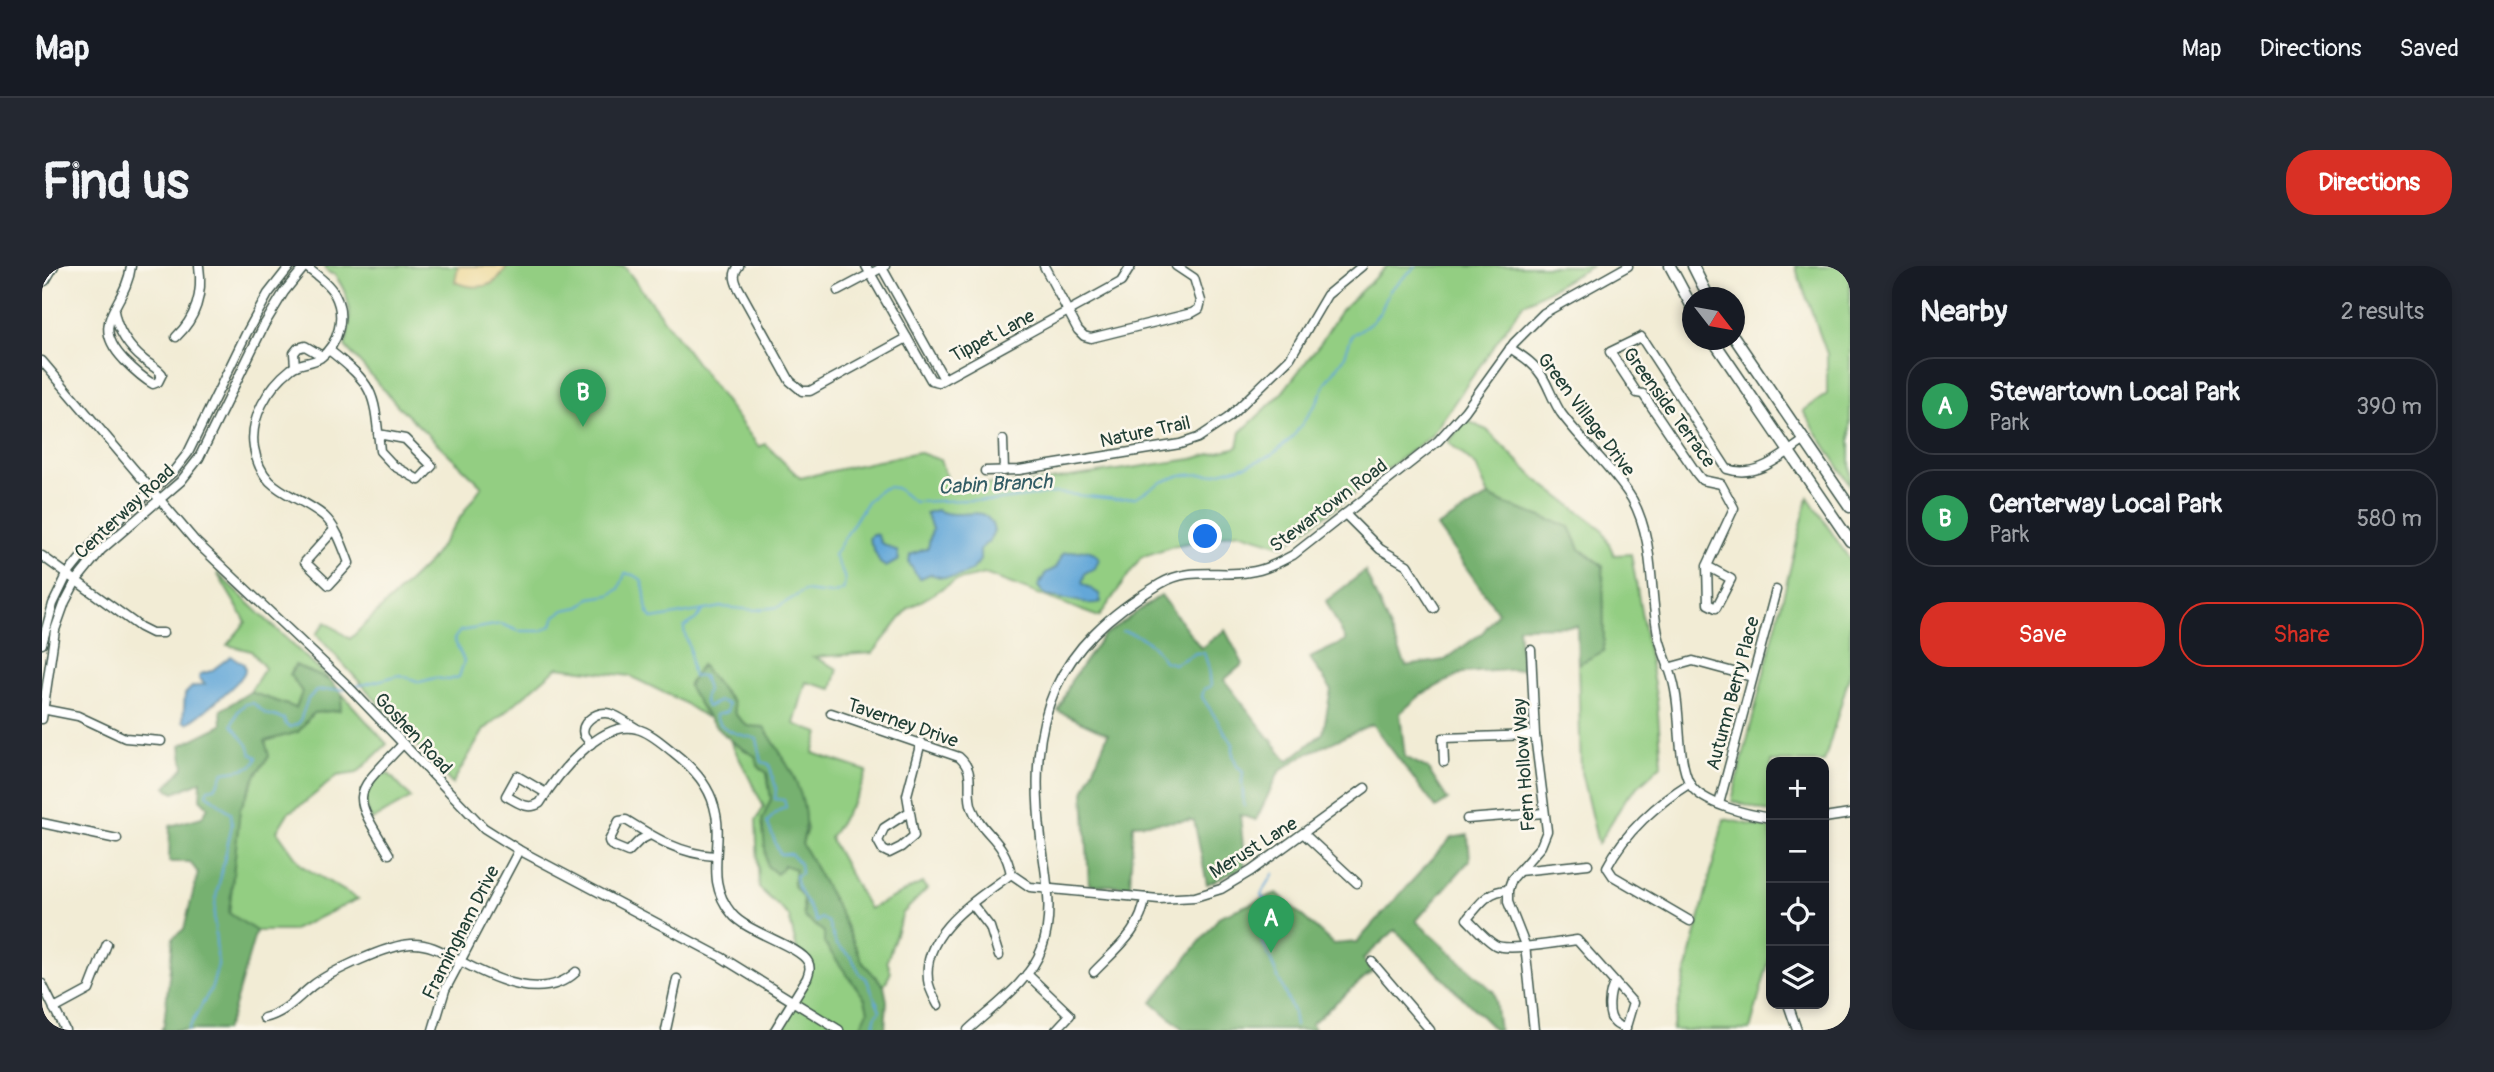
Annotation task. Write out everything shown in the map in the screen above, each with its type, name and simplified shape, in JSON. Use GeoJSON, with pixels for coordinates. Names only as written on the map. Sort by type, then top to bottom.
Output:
{"type":"FeatureCollection","features":[{"type":"Feature","properties":{"kind":"main road"},"geometry":{"type":"LineString","coordinates":[[1670,266],[1682,288]]}},
{"type":"Feature","properties":{"kind":"main road"},"geometry":{"type":"LineString","coordinates":[[1693,266],[1704,287]]}},
{"type":"Feature","properties":{"kind":"main road"},"geometry":{"type":"LineString","coordinates":[[1720,350],[1850,541]]}},
{"type":"Feature","properties":{"kind":"main road"},"geometry":{"type":"LineString","coordinates":[[1743,350],[1850,507]]}},
{"type":"Feature","properties":{"kind":"street"},"geometry":{"type":"LineString","coordinates":[[45,281],[54,266]]}},
{"type":"Feature","properties":{"kind":"street"},"geometry":{"type":"LineString","coordinates":[[114,311],[126,340],[139,356],[162,374],[158,383],[153,384],[139,375],[110,343],[107,331],[114,311],[128,284],[131,266]]}},
{"type":"Feature","properties":{"kind":"street"},"geometry":{"type":"LineString","coordinates":[[176,338],[196,309],[201,286],[200,266]]}},
{"type":"Feature","properties":{"kind":"street","name":"Centerway Road"},"geometry":{"type":"LineString","coordinates":[[42,644],[52,604],[67,575],[97,538],[173,472],[188,453],[246,334],[268,294],[290,266]]}},
{"type":"Feature","properties":{"kind":"street"},"geometry":{"type":"LineString","coordinates":[[305,266],[337,297],[340,324],[337,337],[322,356],[312,362],[295,366],[280,379],[260,408],[256,419],[254,445],[260,464],[271,483],[286,495],[325,517],[334,530],[349,563],[329,585],[306,562],[334,530]]}},
{"type":"Feature","properties":{"kind":"street","name":"Centerway Road"},"geometry":{"type":"LineString","coordinates":[[42,719],[55,630],[76,581],[101,550],[181,481],[199,458],[264,325],[284,292],[305,266]]}},
{"type":"Feature","properties":{"kind":"street"},"geometry":{"type":"LineString","coordinates":[[738,266],[734,279],[790,381],[802,391],[810,391],[907,338],[868,270]]}},
{"type":"Feature","properties":{"kind":"street"},"geometry":{"type":"LineString","coordinates":[[1044,266],[1078,330],[1091,338],[1199,309],[1201,301],[1194,278],[1176,266]]}},
{"type":"Feature","properties":{"kind":"street","name":"Tippet Lane"},"geometry":{"type":"LineString","coordinates":[[907,338],[931,380],[934,382],[944,379],[1121,282],[1131,266]]}},
{"type":"Feature","properties":{"kind":"street","name":"Nature Trail"},"geometry":{"type":"LineString","coordinates":[[985,471],[1018,470],[1180,444],[1212,430],[1290,358],[1327,295],[1363,266]]}},
{"type":"Feature","properties":{"kind":"street","name":"Stewartown Road"},"geometry":{"type":"LineString","coordinates":[[968,1030],[1027,974],[1042,950],[1049,911],[1039,817],[1040,741],[1052,693],[1069,662],[1085,642],[1162,583],[1177,576],[1211,572],[1246,573],[1271,567],[1293,555],[1438,441],[1465,411],[1523,331],[1544,313],[1628,266]]}},
{"type":"Feature","properties":{"kind":"street"},"geometry":{"type":"LineString","coordinates":[[838,291],[868,270],[883,267],[944,379]]}},
{"type":"Feature","properties":{"kind":"street","name":"Greenside Terrace"},"geometry":{"type":"LineString","coordinates":[[1707,566],[1731,579],[1716,608],[1708,604],[1707,566],[1734,508],[1721,484],[1702,480],[1697,474],[1643,394],[1637,393],[1610,352],[1641,337],[1727,469],[1751,472],[1768,465],[1805,440]]}},
{"type":"Feature","properties":{"kind":"street"},"geometry":{"type":"LineString","coordinates":[[295,366],[294,353],[298,348],[305,346],[322,356]]}},
{"type":"Feature","properties":{"kind":"street","name":"Green Village Drive"},"geometry":{"type":"LineString","coordinates":[[1510,348],[1532,363],[1543,377],[1560,412],[1632,499],[1648,545],[1658,634],[1675,685],[1684,765],[1690,783]]}},
{"type":"Feature","properties":{"kind":"street"},"geometry":{"type":"LineString","coordinates":[[329,350],[362,377],[371,390],[380,451],[394,466],[419,480],[432,466],[405,439],[378,433]]}},
{"type":"Feature","properties":{"kind":"street","name":"Goshen Road"},"geometry":{"type":"LineString","coordinates":[[42,361],[207,553],[345,683],[484,828],[519,850],[681,935],[839,1030]]}},
{"type":"Feature","properties":{"kind":"street"},"geometry":{"type":"LineString","coordinates":[[1003,440],[1004,471]]}},
{"type":"Feature","properties":{"kind":"street"},"geometry":{"type":"LineString","coordinates":[[1721,484],[1727,469]]}},
{"type":"Feature","properties":{"kind":"street"},"geometry":{"type":"LineString","coordinates":[[1345,514],[1380,549],[1407,565],[1434,608]]}},
{"type":"Feature","properties":{"kind":"street"},"geometry":{"type":"LineString","coordinates":[[42,556],[140,626],[152,633],[163,633]]}},
{"type":"Feature","properties":{"kind":"street","name":"Autumn Berry Place"},"geometry":{"type":"LineString","coordinates":[[1719,804],[1776,590]]}},
{"type":"Feature","properties":{"kind":"street","name":"Fern Hollow Way"},"geometry":{"type":"LineString","coordinates":[[1508,890],[1512,879],[1545,839],[1547,831],[1535,734],[1531,650]]}},
{"type":"Feature","properties":{"kind":"street"},"geometry":{"type":"LineString","coordinates":[[1668,668],[1693,662],[1752,677]]}},
{"type":"Feature","properties":{"kind":"street"},"geometry":{"type":"LineString","coordinates":[[43,709],[78,716],[125,738],[162,741]]}},
{"type":"Feature","properties":{"kind":"street","name":"Taverney Drive"},"geometry":{"type":"LineString","coordinates":[[831,713],[951,752],[966,763],[970,774],[969,796],[976,817],[1004,850],[1011,874]]}},
{"type":"Feature","properties":{"kind":"street"},"geometry":{"type":"LineString","coordinates":[[592,744],[584,735],[584,728],[595,715],[612,714],[666,745],[694,769],[707,789],[718,820],[715,856],[718,892],[733,917],[805,958],[810,969],[775,1030]]}},
{"type":"Feature","properties":{"kind":"street"},"geometry":{"type":"LineString","coordinates":[[546,793],[517,776],[506,796],[527,807],[540,803],[567,766],[592,744],[610,731],[636,728]]}},
{"type":"Feature","properties":{"kind":"street"},"geometry":{"type":"LineString","coordinates":[[1444,762],[1443,738],[1535,734]]}},
{"type":"Feature","properties":{"kind":"street"},"geometry":{"type":"LineString","coordinates":[[909,812],[884,828],[878,841],[883,850],[889,853],[912,840],[915,830],[907,795],[921,742]]}},
{"type":"Feature","properties":{"kind":"street"},"geometry":{"type":"LineString","coordinates":[[389,854],[366,817],[361,806],[361,795],[365,784],[403,744]]}},
{"type":"Feature","properties":{"kind":"street"},"geometry":{"type":"LineString","coordinates":[[1689,921],[1613,876],[1607,867],[1612,856],[1653,809],[1690,783],[1704,797],[1719,804],[1766,817]]}},
{"type":"Feature","properties":{"kind":"street","name":"Merust Lane"},"geometry":{"type":"LineString","coordinates":[[1047,887],[1177,900],[1221,889],[1304,834],[1365,788]]}},
{"type":"Feature","properties":{"kind":"street"},"geometry":{"type":"LineString","coordinates":[[1468,819],[1544,813]]}},
{"type":"Feature","properties":{"kind":"street"},"geometry":{"type":"LineString","coordinates":[[1829,817],[1850,814]]}},
{"type":"Feature","properties":{"kind":"street"},"geometry":{"type":"LineString","coordinates":[[650,835],[640,840],[628,852],[611,845],[609,841],[622,820],[681,851],[715,856]]}},
{"type":"Feature","properties":{"kind":"street"},"geometry":{"type":"LineString","coordinates":[[42,823],[117,839]]}},
{"type":"Feature","properties":{"kind":"street"},"geometry":{"type":"LineString","coordinates":[[1304,834],[1357,883]]}},
{"type":"Feature","properties":{"kind":"street","name":"Framingham Drive"},"geometry":{"type":"LineString","coordinates":[[433,1030],[445,990],[519,850]]}},
{"type":"Feature","properties":{"kind":"street"},"geometry":{"type":"LineString","coordinates":[[1519,871],[1588,864]]}},
{"type":"Feature","properties":{"kind":"street"},"geometry":{"type":"LineString","coordinates":[[938,1005],[928,979],[931,950],[943,930],[971,904],[1011,874],[1030,887],[1047,887]]}},
{"type":"Feature","properties":{"kind":"street"},"geometry":{"type":"LineString","coordinates":[[1534,1030],[1525,945],[1511,913],[1508,890],[1486,897],[1466,919],[1495,945],[1511,948],[1525,945],[1577,940],[1633,1003],[1625,1029],[1616,1025],[1611,1018],[1610,990],[1615,983]]}},
{"type":"Feature","properties":{"kind":"street"},"geometry":{"type":"LineString","coordinates":[[1094,972],[1138,924],[1145,898]]}},
{"type":"Feature","properties":{"kind":"street"},"geometry":{"type":"LineString","coordinates":[[971,904],[990,927],[999,956]]}},
{"type":"Feature","properties":{"kind":"street"},"geometry":{"type":"LineString","coordinates":[[54,1009],[89,990],[107,944]]}},
{"type":"Feature","properties":{"kind":"street"},"geometry":{"type":"LineString","coordinates":[[264,1018],[286,1010],[313,985],[330,974],[390,948],[411,944],[428,945],[496,979],[530,986],[553,987],[576,972]]}},
{"type":"Feature","properties":{"kind":"street"},"geometry":{"type":"LineString","coordinates":[[1372,962],[1430,1030]]}},
{"type":"Feature","properties":{"kind":"street"},"geometry":{"type":"LineString","coordinates":[[1027,974],[1070,1015],[1056,1030]]}},
{"type":"Feature","properties":{"kind":"street"},"geometry":{"type":"LineString","coordinates":[[666,1030],[677,979]]}},
{"type":"Feature","properties":{"kind":"street"},"geometry":{"type":"LineString","coordinates":[[42,984],[65,1030]]}},
{"type":"Feature","properties":{"kind":"street"},"geometry":{"type":"LineString","coordinates":[[1790,1009],[1797,1030]]}},
{"type":"Feature","properties":{"kind":"green space"},"geometry":{"type":"Polygon","coordinates":[[[325,266],[624,266],[759,447],[765,444],[800,478],[918,452],[940,460],[949,485],[1029,483],[1192,459],[1238,447],[1241,432],[1281,394],[1322,341],[1341,310],[1387,266],[1592,266],[1523,304],[1431,436],[1284,546],[1239,532],[1173,546],[1141,557],[1099,617],[985,574],[955,581],[908,609],[873,653],[814,657],[838,669],[832,689],[806,682],[794,724],[819,733],[813,753],[867,771],[859,792],[830,838],[869,909],[922,883],[927,889],[903,913],[887,961],[891,972],[884,986],[863,963],[840,913],[802,844],[807,829],[792,771],[735,714],[733,703],[701,666],[689,686],[707,718],[681,701],[630,676],[558,667],[484,730],[452,784],[316,634],[326,622],[350,639],[430,561],[482,486],[398,406],[345,346],[350,317],[347,299],[339,281],[325,266]]]}},
{"type":"Feature","properties":{"kind":"green space"},"geometry":{"type":"Polygon","coordinates":[[[1795,266],[1850,266],[1850,485],[1803,411],[1827,394],[1827,354],[1795,266]]]}},
{"type":"Feature","properties":{"kind":"green space"},"geometry":{"type":"Polygon","coordinates":[[[1466,420],[1487,430],[1536,479],[1602,529],[1614,555],[1631,554],[1657,702],[1662,764],[1627,797],[1598,844],[1581,772],[1578,664],[1604,651],[1603,566],[1580,549],[1570,527],[1489,496],[1476,466],[1448,442],[1466,420]]]}},
{"type":"Feature","properties":{"kind":"green space"},"geometry":{"type":"Polygon","coordinates":[[[1489,496],[1570,527],[1580,549],[1603,566],[1604,651],[1578,664],[1577,626],[1518,627],[1522,669],[1462,673],[1422,694],[1400,713],[1405,757],[1427,768],[1448,800],[1436,808],[1372,724],[1302,756],[1279,772],[1256,820],[1240,815],[1245,867],[1207,884],[1194,820],[1133,824],[1130,886],[1089,885],[1084,792],[1108,734],[1058,711],[1071,681],[1103,636],[1161,595],[1201,648],[1225,630],[1243,664],[1224,680],[1288,761],[1323,733],[1331,689],[1310,658],[1346,641],[1326,601],[1365,571],[1406,666],[1445,660],[1483,632],[1498,612],[1437,527],[1489,496]]]}},
{"type":"Feature","properties":{"kind":"green space"},"geometry":{"type":"Polygon","coordinates":[[[1808,497],[1850,560],[1850,673],[1825,757],[1766,757],[1766,811],[1732,801],[1808,497]]]}},
{"type":"Feature","properties":{"kind":"green space"},"geometry":{"type":"Polygon","coordinates":[[[217,573],[331,681],[295,665],[290,675],[302,692],[296,708],[250,692],[265,668],[251,651],[227,645],[246,622],[217,573]]]}},
{"type":"Feature","properties":{"kind":"green space"},"geometry":{"type":"Polygon","coordinates":[[[295,665],[331,681],[343,695],[340,710],[313,713],[298,732],[265,741],[269,756],[256,774],[240,809],[229,913],[256,931],[231,1017],[225,1030],[161,1030],[164,1025],[173,938],[184,929],[198,873],[190,862],[169,862],[170,826],[202,817],[208,807],[200,799],[201,781],[174,793],[166,787],[184,767],[181,745],[222,725],[221,710],[250,692],[296,708],[302,692],[290,675],[295,665]]]}},
{"type":"Feature","properties":{"kind":"green space"},"geometry":{"type":"Polygon","coordinates":[[[701,665],[733,703],[735,714],[747,726],[764,727],[789,768],[805,813],[802,844],[840,913],[863,963],[884,986],[887,1001],[885,1030],[859,1030],[868,1011],[865,999],[824,943],[824,932],[804,917],[803,897],[793,885],[795,869],[784,865],[777,874],[767,866],[762,820],[771,799],[767,773],[759,767],[755,756],[716,726],[695,698],[688,686],[701,665]]]}},
{"type":"Feature","properties":{"kind":"green space"},"geometry":{"type":"Polygon","coordinates":[[[343,695],[387,744],[357,773],[337,776],[288,813],[277,831],[302,866],[358,899],[291,931],[256,931],[229,914],[240,809],[256,774],[269,757],[265,741],[298,732],[313,713],[340,710],[343,695]]]}},
{"type":"Feature","properties":{"kind":"green space"},"geometry":{"type":"Polygon","coordinates":[[[731,742],[755,756],[759,767],[767,773],[771,799],[762,820],[784,865],[795,869],[793,885],[803,897],[804,917],[824,932],[824,943],[865,999],[868,1011],[859,1030],[790,1030],[779,1023],[810,969],[798,954],[789,916],[759,888],[756,820],[764,807],[731,742]]]}},
{"type":"Feature","properties":{"kind":"green space"},"geometry":{"type":"Polygon","coordinates":[[[377,774],[389,774],[411,798],[372,820],[365,801],[377,774]]]}},
{"type":"Feature","properties":{"kind":"green space"},"geometry":{"type":"Polygon","coordinates":[[[1724,819],[1766,828],[1766,971],[1750,1030],[1672,1030],[1724,819]]]}},
{"type":"Feature","properties":{"kind":"green space"},"geometry":{"type":"Polygon","coordinates":[[[1468,835],[1470,860],[1416,921],[1494,992],[1499,1030],[1495,1030],[1395,930],[1363,959],[1372,971],[1311,1024],[1315,1030],[1184,1030],[1152,1002],[1220,916],[1277,893],[1333,944],[1357,942],[1451,838],[1468,835]]]}},
{"type":"Feature","properties":{"kind":"sand"},"geometry":{"type":"Polygon","coordinates":[[[458,266],[507,266],[498,279],[478,287],[455,282],[458,266]]]}},
{"type":"Feature","properties":{"kind":"water"},"geometry":{"type":"Polygon","coordinates":[[[936,510],[951,514],[978,513],[988,518],[994,531],[989,541],[980,549],[980,560],[970,571],[951,577],[930,574],[919,579],[909,563],[910,555],[928,548],[932,529],[926,513],[936,510]]]}},
{"type":"Feature","properties":{"kind":"water"},"geometry":{"type":"Polygon","coordinates":[[[872,534],[877,535],[881,543],[897,551],[899,560],[886,567],[880,563],[869,539],[872,534]]]}},
{"type":"Feature","properties":{"kind":"water"},"geometry":{"type":"Polygon","coordinates":[[[1087,550],[1095,553],[1099,559],[1095,568],[1085,573],[1082,583],[1099,594],[1101,602],[1088,603],[1054,597],[1041,590],[1038,586],[1046,573],[1056,568],[1063,553],[1087,550]]]}},
{"type":"Feature","properties":{"kind":"water"},"geometry":{"type":"Polygon","coordinates":[[[231,656],[244,664],[243,675],[199,715],[187,723],[183,721],[185,694],[192,687],[205,684],[199,678],[200,674],[211,671],[231,656]]]}},
{"type":"Feature","properties":{"kind":"waterway","name":"Cabin Branch"},"geometry":{"type":"LineString","coordinates":[[354,687],[400,675],[420,682],[459,677],[464,661],[454,639],[460,631],[501,624],[519,631],[542,631],[552,625],[555,616],[564,610],[580,607],[590,598],[610,595],[619,589],[625,574],[638,577],[641,581],[647,610],[653,619],[722,607],[755,610],[778,607],[804,591],[832,594],[843,590],[844,576],[834,555],[866,503],[878,491],[887,487],[896,488],[914,502],[993,501],[1056,493],[1116,499],[1136,497],[1181,475],[1212,474],[1248,465],[1272,455],[1292,438],[1344,358],[1352,335],[1372,322],[1381,311],[1389,291],[1416,266]]}},
{"type":"Feature","properties":{"kind":"waterway"},"geometry":{"type":"LineString","coordinates":[[704,610],[684,627],[693,677],[703,676],[707,690],[704,700],[707,707],[720,701],[728,704],[727,712],[715,715],[722,726],[732,732],[757,739],[762,762],[769,764],[776,788],[775,799],[784,800],[786,807],[767,822],[780,854],[791,854],[800,864],[801,873],[795,876],[797,885],[817,922],[821,918],[828,922],[836,944],[852,958],[860,974],[866,978],[880,1010],[875,1017],[874,1030]]}},
{"type":"Feature","properties":{"kind":"waterway"},"geometry":{"type":"LineString","coordinates":[[1122,631],[1147,641],[1164,661],[1174,664],[1196,653],[1204,653],[1211,686],[1204,689],[1202,697],[1233,744],[1237,766],[1243,771],[1244,806]]}},
{"type":"Feature","properties":{"kind":"waterway","name":"Cabin Branch"},"geometry":{"type":"LineString","coordinates":[[188,1030],[212,987],[218,965],[214,919],[216,897],[232,825],[231,813],[207,794],[208,789],[215,788],[224,772],[249,767],[256,762],[257,757],[251,754],[248,745],[232,725],[238,711],[245,704],[253,703],[266,714],[284,719],[286,725],[291,727],[299,723],[308,699],[316,691],[346,689]]}},
{"type":"Feature","properties":{"kind":"waterway"},"geometry":{"type":"LineString","coordinates":[[1274,873],[1261,895],[1268,904],[1261,938],[1293,1012],[1295,1026]]}},
{"type":"Feature","properties":{"kind":"place","name":"Centerway Local Park"},"geometry":{"type":"Point","coordinates":[583,427]}},
{"type":"Feature","properties":{"kind":"place","name":"Stewartown Local Park"},"geometry":{"type":"Point","coordinates":[1271,953]}}]}
